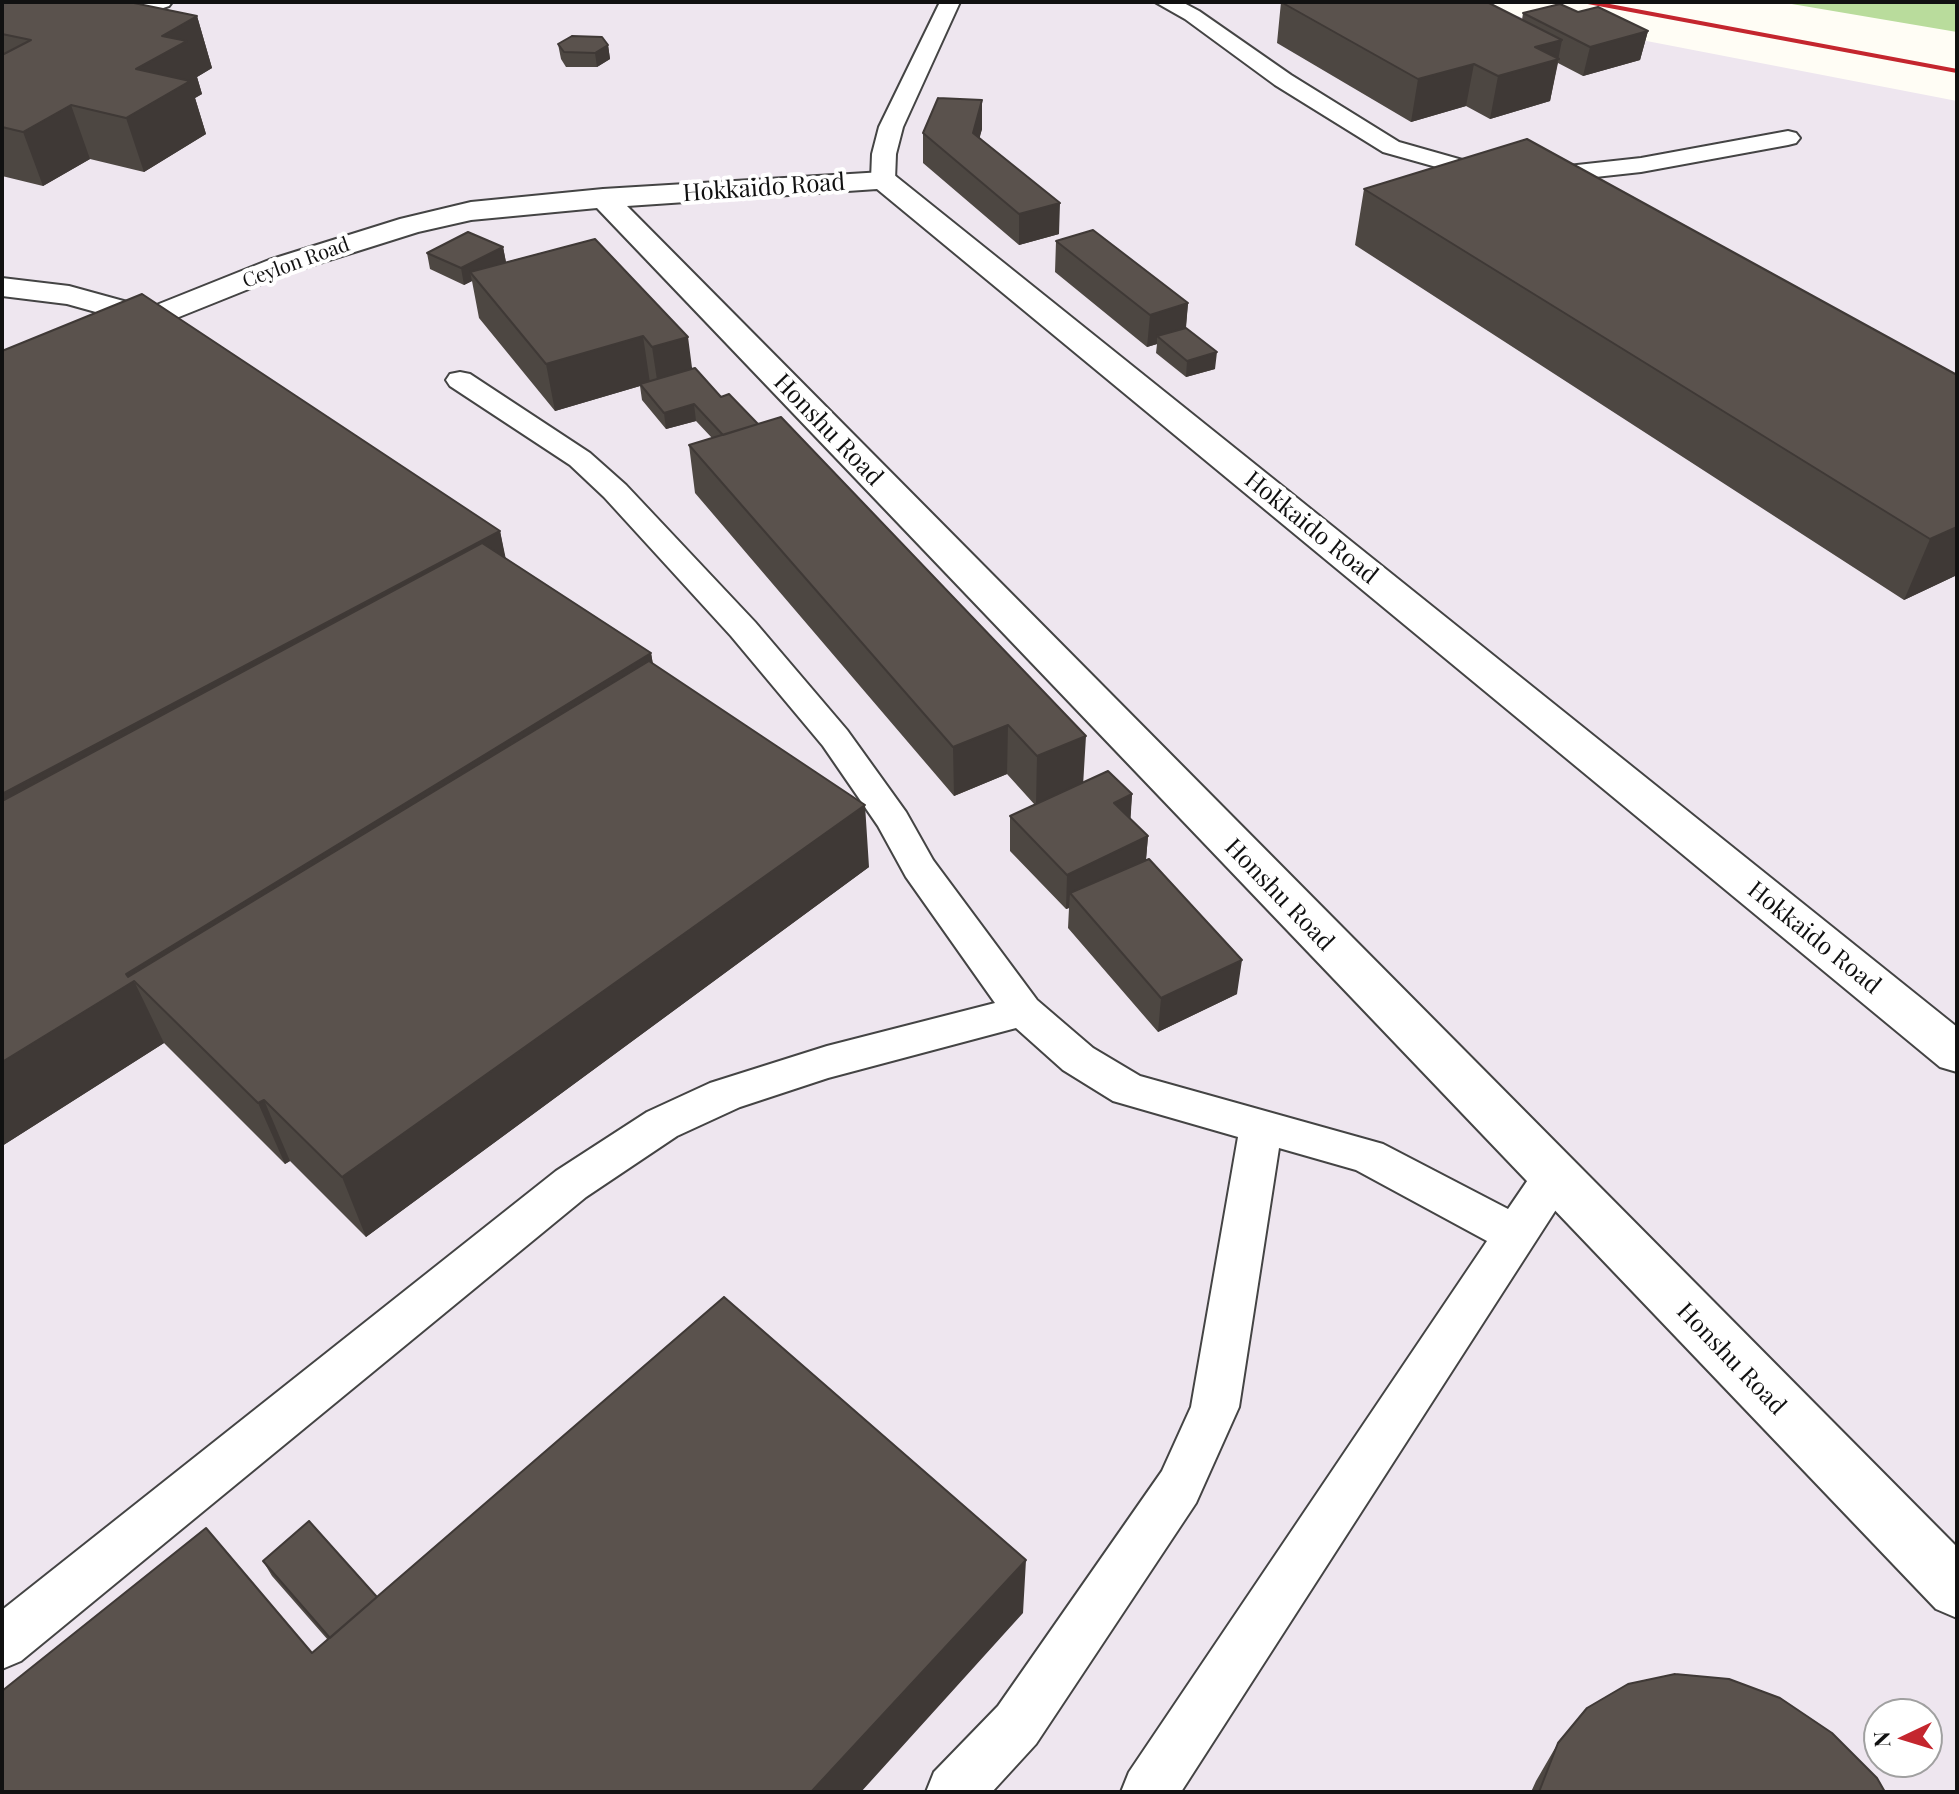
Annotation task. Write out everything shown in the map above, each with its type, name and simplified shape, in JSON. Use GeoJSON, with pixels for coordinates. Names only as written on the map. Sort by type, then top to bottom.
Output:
{"type":"FeatureCollection","features":[{"type":"Feature","properties":{"kind":"street","name":"Hokkaido Road"},"geometry":{"type":"LineString","coordinates":[[603,198],[883,180],[1957,1054]]}},
{"type":"Feature","properties":{"kind":"street","name":"Ceylon Road"},"geometry":{"type":"LineString","coordinates":[[2,378],[280,266],[410,225],[471,211],[603,198]]}},
{"type":"Feature","properties":{"kind":"street","name":"Honshu Road"},"geometry":{"type":"LineString","coordinates":[[603,198],[1553,1178],[1957,1589]]}},
{"type":"Feature","properties":{"kind":"street"},"geometry":{"type":"LineString","coordinates":[[2,287],[69,295],[151,318]]}},
{"type":"Feature","properties":{"kind":"lane"},"geometry":{"type":"LineString","coordinates":[[2,8],[45,18],[80,20],[124,15],[162,2]]}},
{"type":"Feature","properties":{"kind":"lane"},"geometry":{"type":"LineString","coordinates":[[883,180],[884,154],[891,127],[950,2]]}},
{"type":"Feature","properties":{"kind":"lane"},"geometry":{"type":"LineString","coordinates":[[1165,2],[1192,15],[1283,80],[1391,147],[1472,170],[1568,173],[1641,165],[1788,138]]}},
{"type":"Feature","properties":{"kind":"lane"},"geometry":{"type":"LineString","coordinates":[[460,380],[580,459],[615,491],[743,629],[835,738],[893,821],[919,868],[1023,1011],[1078,1059],[1128,1089],[1368,1156],[1516,1235]]}},
{"type":"Feature","properties":{"kind":"lane"},"geometry":{"type":"LineString","coordinates":[[2,1643],[571,1184],[662,1124],[725,1095],[827,1062],[1023,1011]]}},
{"type":"Feature","properties":{"kind":"lane"},"geometry":{"type":"LineString","coordinates":[[954,1792],[1017,1725],[1179,1487],[1215,1407],[1261,1126]]}},
{"type":"Feature","properties":{"kind":"lane"},"geometry":{"type":"LineString","coordinates":[[1149,1792],[1553,1178]]}},
{"type":"Feature","properties":{"kind":"shaded area"},"geometry":{"type":"Polygon","coordinates":[[[2,2],[1445,2],[1957,101],[1957,1792],[2,1792],[2,2]]]}},
{"type":"Feature","properties":{"kind":"green space"},"geometry":{"type":"Polygon","coordinates":[[[1780,2],[1957,2],[1957,32],[1780,2]]]}},
{"type":"Feature","properties":{"kind":"building"},"geometry":{"type":"Polygon","coordinates":[[[2,2],[129,2],[197,16],[162,36],[187,41],[136,69],[190,81],[126,118],[71,105],[23,132],[2,127],[2,55],[31,40],[2,34],[2,2]]]}},
{"type":"Feature","properties":{"kind":"building"},"geometry":{"type":"Polygon","coordinates":[[[1281,2],[1487,2],[1562,40],[1535,47],[1559,59],[1498,76],[1474,64],[1418,79],[1281,2]]]}},
{"type":"Feature","properties":{"kind":"building"},"geometry":{"type":"Polygon","coordinates":[[[1560,4],[1578,12],[1598,7],[1648,31],[1590,47],[1523,13],[1560,4]]]}},
{"type":"Feature","properties":{"kind":"building"},"geometry":{"type":"Polygon","coordinates":[[[572,36],[602,37],[608,45],[595,53],[564,52],[558,44],[572,36]]]}},
{"type":"Feature","properties":{"kind":"building"},"geometry":{"type":"Polygon","coordinates":[[[938,98],[982,100],[973,133],[1060,203],[1019,214],[923,133],[938,98]]]}},
{"type":"Feature","properties":{"kind":"building"},"geometry":{"type":"Polygon","coordinates":[[[1527,139],[1957,375],[1957,527],[1930,539],[1364,189],[1527,139]]]}},
{"type":"Feature","properties":{"kind":"building"},"geometry":{"type":"Polygon","coordinates":[[[1093,230],[1188,303],[1150,315],[1056,241],[1093,230]]]}},
{"type":"Feature","properties":{"kind":"building"},"geometry":{"type":"Polygon","coordinates":[[[468,232],[503,247],[461,268],[427,253],[468,232]]]}},
{"type":"Feature","properties":{"kind":"building"},"geometry":{"type":"Polygon","coordinates":[[[595,239],[688,337],[652,347],[643,336],[546,364],[470,272],[595,239]]]}},
{"type":"Feature","properties":{"kind":"building"},"geometry":{"type":"Polygon","coordinates":[[[142,294],[500,531],[2,794],[2,351],[142,294]]]}},
{"type":"Feature","properties":{"kind":"building"},"geometry":{"type":"Polygon","coordinates":[[[1186,328],[1217,352],[1187,361],[1157,336],[1186,328]]]}},
{"type":"Feature","properties":{"kind":"building"},"geometry":{"type":"Polygon","coordinates":[[[695,368],[721,397],[729,394],[758,424],[723,435],[694,404],[664,413],[640,384],[695,368]]]}},
{"type":"Feature","properties":{"kind":"building"},"geometry":{"type":"Polygon","coordinates":[[[781,417],[1086,736],[1037,756],[1008,725],[953,747],[689,445],[781,417]]]}},
{"type":"Feature","properties":{"kind":"building"},"geometry":{"type":"Polygon","coordinates":[[[482,543],[651,653],[126,974],[128,977],[649,661],[865,805],[342,1177],[264,1100],[258,1103],[134,981],[2,1062],[2,801],[482,543]]]}},
{"type":"Feature","properties":{"kind":"building"},"geometry":{"type":"Polygon","coordinates":[[[1108,771],[1132,794],[1114,803],[1148,836],[1067,875],[1010,816],[1108,771]]]}},
{"type":"Feature","properties":{"kind":"building"},"geometry":{"type":"Polygon","coordinates":[[[1149,859],[1242,960],[1161,998],[1070,893],[1149,859]]]}},
{"type":"Feature","properties":{"kind":"building"},"geometry":{"type":"Polygon","coordinates":[[[724,1297],[1026,1560],[811,1792],[2,1792],[2,1691],[206,1528],[312,1653],[724,1297]]]}},
{"type":"Feature","properties":{"kind":"building"},"geometry":{"type":"Polygon","coordinates":[[[309,1521],[377,1597],[330,1638],[263,1561],[309,1521]]]}},
{"type":"Feature","properties":{"kind":"building"},"geometry":{"type":"Polygon","coordinates":[[[1675,1674],[1729,1679],[1780,1698],[1832,1733],[1863,1764],[1863,1778],[1877,1778],[1885,1792],[1539,1792],[1558,1743],[1587,1708],[1628,1684],[1675,1674]]]}},
{"type":"Feature","properties":{"kind":"railway"},"geometry":{"type":"LineString","coordinates":[[1588,2],[1957,71]]}}]}
